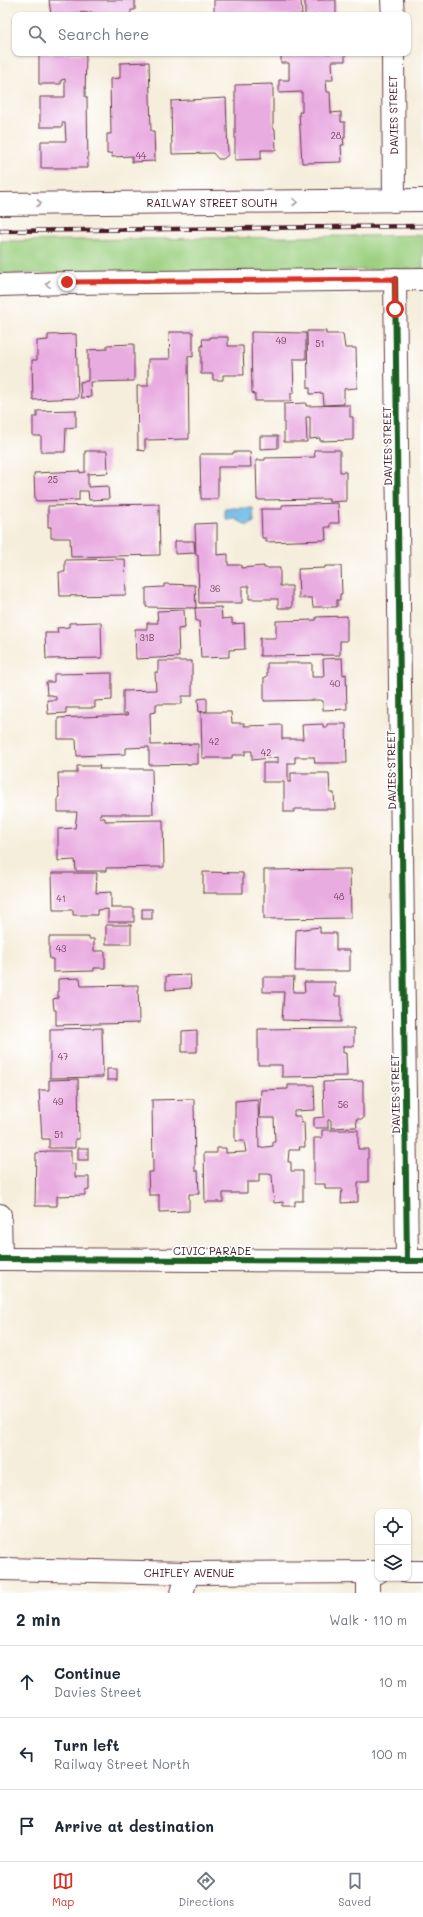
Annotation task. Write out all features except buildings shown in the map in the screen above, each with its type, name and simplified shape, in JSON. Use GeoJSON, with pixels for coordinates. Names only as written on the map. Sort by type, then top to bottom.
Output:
{"type":"FeatureCollection","features":[{"type":"Feature","properties":{"kind":"street"},"geometry":{"type":"LineString","coordinates":[[392,0],[393,12]]}},
{"type":"Feature","properties":{"kind":"street","name":"DAVIES STREET"},"geometry":{"type":"LineString","coordinates":[[393,56],[394,201]]}},
{"type":"Feature","properties":{"kind":"street","name":"RAILWAY STREET SOUTH"},"geometry":{"type":"LineString","coordinates":[[0,204],[423,200]]}},
{"type":"Feature","properties":{"kind":"street","name":"DAVIES STREET"},"geometry":{"type":"LineString","coordinates":[[395,279],[415,1261]]}},
{"type":"Feature","properties":{"kind":"street"},"geometry":{"type":"LineString","coordinates":[[0,285],[67,282],[423,279]]}},
{"type":"Feature","properties":{"kind":"street"},"geometry":{"type":"LineString","coordinates":[[0,1215],[0,1259]]}},
{"type":"Feature","properties":{"kind":"street","name":"CIVIC PARADE"},"geometry":{"type":"LineString","coordinates":[[0,1259],[415,1261]]}},
{"type":"Feature","properties":{"kind":"street","name":"CHIFLEY AVENUE"},"geometry":{"type":"LineString","coordinates":[[0,1569],[185,1583],[371,1579]]}},
{"type":"Feature","properties":{"kind":"street"},"geometry":{"type":"LineString","coordinates":[[411,1572],[423,1572]]}},
{"type":"Feature","properties":{"kind":"green space"},"geometry":{"type":"Polygon","coordinates":[[[423,235],[423,269],[0,274],[0,241],[423,235]]]}},
{"type":"Feature","properties":{"kind":"water"},"geometry":{"type":"Polygon","coordinates":[[[253,508],[254,522],[248,526],[235,519],[227,520],[225,516],[225,509],[253,508]]]}},
{"type":"Feature","properties":{"kind":"railway"},"geometry":{"type":"LineString","coordinates":[[0,231],[423,226]]}},
{"type":"Feature","properties":{"kind":"cycle path"},"geometry":{"type":"LineString","coordinates":[[395,279],[407,1261]]}},
{"type":"Feature","properties":{"kind":"cycle path"},"geometry":{"type":"LineString","coordinates":[[0,1259],[423,1261]]}},
{"type":"Feature","properties":{"kind":"route"},"geometry":{"type":"LineString","coordinates":[[67,282],[395,279],[395,309]]}}]}
